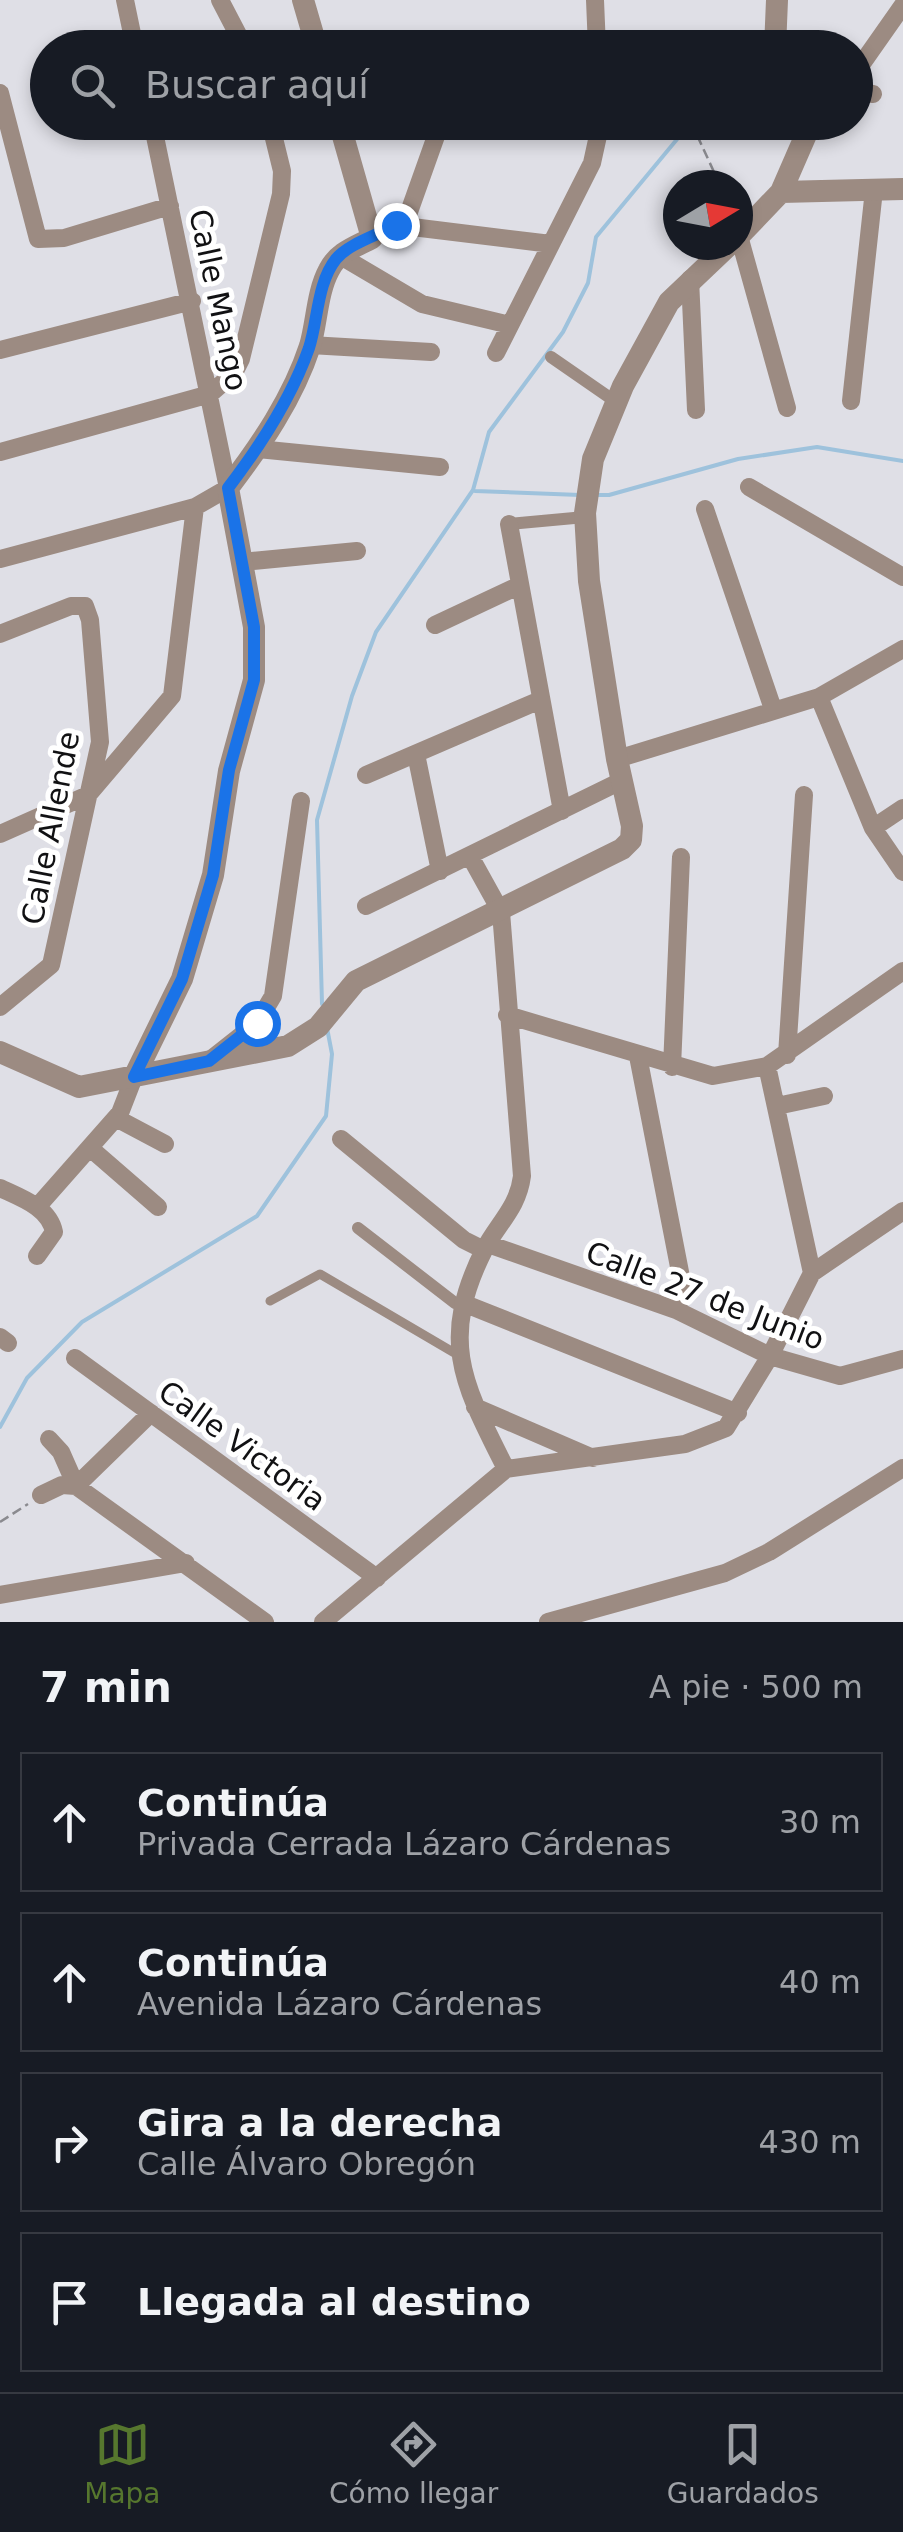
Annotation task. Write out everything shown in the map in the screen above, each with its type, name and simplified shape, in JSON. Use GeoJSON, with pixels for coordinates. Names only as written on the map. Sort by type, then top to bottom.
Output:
{"type":"FeatureCollection","features":[{"type":"Feature","properties":{"kind":"street"},"geometry":{"type":"LineString","coordinates":[[125,0],[131,30]]}},
{"type":"Feature","properties":{"kind":"street"},"geometry":{"type":"LineString","coordinates":[[220,0],[236,30]]}},
{"type":"Feature","properties":{"kind":"street"},"geometry":{"type":"LineString","coordinates":[[596,0],[597,30]]}},
{"type":"Feature","properties":{"kind":"street"},"geometry":{"type":"LineString","coordinates":[[776,30],[777,0]]}},
{"type":"Feature","properties":{"kind":"street"},"geometry":{"type":"LineString","coordinates":[[309,2],[313,30]]}},
{"type":"Feature","properties":{"kind":"street"},"geometry":{"type":"LineString","coordinates":[[873,47],[903,4]]}},
{"type":"Feature","properties":{"kind":"street"},"geometry":{"type":"LineString","coordinates":[[0,93],[33,232],[45,242],[170,206]]}},
{"type":"Feature","properties":{"kind":"street","name":"Calle Mango"},"geometry":{"type":"LineString","coordinates":[[156,140],[228,488]]}},
{"type":"Feature","properties":{"kind":"street"},"geometry":{"type":"LineString","coordinates":[[0,452],[210,394],[234,373],[241,359],[282,194],[282,171],[274,140]]}},
{"type":"Feature","properties":{"kind":"street"},"geometry":{"type":"LineString","coordinates":[[344,140],[372,238]]}},
{"type":"Feature","properties":{"kind":"street"},"geometry":{"type":"LineString","coordinates":[[0,559],[196,506],[228,488],[258,449],[294,386],[310,345],[327,272],[339,255],[396,225],[409,212],[435,140]]}},
{"type":"Feature","properties":{"kind":"street"},"geometry":{"type":"LineString","coordinates":[[496,353],[592,163],[596,140]]}},
{"type":"Feature","properties":{"kind":"street"},"geometry":{"type":"LineString","coordinates":[[753,221],[781,192],[802,140]]}},
{"type":"Feature","properties":{"kind":"street"},"geometry":{"type":"LineString","coordinates":[[781,192],[903,189]]}},
{"type":"Feature","properties":{"kind":"street"},"geometry":{"type":"LineString","coordinates":[[851,401],[874,190]]}},
{"type":"Feature","properties":{"kind":"street"},"geometry":{"type":"LineString","coordinates":[[396,225],[551,244]]}},
{"type":"Feature","properties":{"kind":"street"},"geometry":{"type":"LineString","coordinates":[[339,255],[422,304],[510,325]]}},
{"type":"Feature","properties":{"kind":"street"},"geometry":{"type":"LineString","coordinates":[[0,1052],[79,1087],[288,1046],[318,1027],[356,981],[501,912],[622,849],[631,840],[632,826],[619,770],[589,582],[585,515],[593,459],[616,402],[669,302],[712,260]]}},
{"type":"Feature","properties":{"kind":"street"},"geometry":{"type":"LineString","coordinates":[[745,260],[787,408]]}},
{"type":"Feature","properties":{"kind":"street"},"geometry":{"type":"LineString","coordinates":[[690,280],[696,410]]}},
{"type":"Feature","properties":{"kind":"street"},"geometry":{"type":"LineString","coordinates":[[0,350],[192,301]]}},
{"type":"Feature","properties":{"kind":"street"},"geometry":{"type":"LineString","coordinates":[[310,345],[431,352]]}},
{"type":"Feature","properties":{"kind":"street"},"geometry":{"type":"LineString","coordinates":[[552,357],[616,402]]}},
{"type":"Feature","properties":{"kind":"street"},"geometry":{"type":"LineString","coordinates":[[258,449],[440,467]]}},
{"type":"Feature","properties":{"kind":"street"},"geometry":{"type":"LineString","coordinates":[[750,487],[903,577]]}},
{"type":"Feature","properties":{"kind":"street"},"geometry":{"type":"LineString","coordinates":[[38,1206],[116,1118],[182,979],[213,875],[229,770],[254,680],[254,627],[228,488]]}},
{"type":"Feature","properties":{"kind":"street"},"geometry":{"type":"LineString","coordinates":[[0,834],[88,795],[166,706],[177,684],[196,506]]}},
{"type":"Feature","properties":{"kind":"street"},"geometry":{"type":"LineString","coordinates":[[705,509],[774,709]]}},
{"type":"Feature","properties":{"kind":"street"},"geometry":{"type":"LineString","coordinates":[[562,811],[538,700],[509,524],[585,515]]}},
{"type":"Feature","properties":{"kind":"street"},"geometry":{"type":"LineString","coordinates":[[242,562],[356,551]]}},
{"type":"Feature","properties":{"kind":"street"},"geometry":{"type":"LineString","coordinates":[[436,625],[518,586]]}},
{"type":"Feature","properties":{"kind":"street","name":"Calle Allende"},"geometry":{"type":"LineString","coordinates":[[0,634],[71,606],[85,606],[89,612],[101,726],[52,964],[42,977],[0,1007]]}},
{"type":"Feature","properties":{"kind":"street"},"geometry":{"type":"LineString","coordinates":[[366,906],[562,811],[619,770],[774,709],[819,696],[903,648]]}},
{"type":"Feature","properties":{"kind":"street"},"geometry":{"type":"LineString","coordinates":[[819,696],[873,828],[903,872]]}},
{"type":"Feature","properties":{"kind":"street"},"geometry":{"type":"LineString","coordinates":[[366,775],[538,700]]}},
{"type":"Feature","properties":{"kind":"street"},"geometry":{"type":"LineString","coordinates":[[416,754],[440,872]]}},
{"type":"Feature","properties":{"kind":"street"},"geometry":{"type":"LineString","coordinates":[[786,1055],[804,795]]}},
{"type":"Feature","properties":{"kind":"street"},"geometry":{"type":"LineString","coordinates":[[209,1061],[257,1023],[273,996],[301,802]]}},
{"type":"Feature","properties":{"kind":"street"},"geometry":{"type":"LineString","coordinates":[[873,828],[903,808]]}},
{"type":"Feature","properties":{"kind":"street"},"geometry":{"type":"LineString","coordinates":[[470,856],[501,912],[522,1176],[520,1195],[486,1247],[463,1303],[458,1355],[475,1406],[506,1469]]}},
{"type":"Feature","properties":{"kind":"street"},"geometry":{"type":"LineString","coordinates":[[672,1067],[681,857]]}},
{"type":"Feature","properties":{"kind":"street"},"geometry":{"type":"LineString","coordinates":[[508,1015],[712,1076],[768,1066],[899,973],[903,995]]}},
{"type":"Feature","properties":{"kind":"street"},"geometry":{"type":"LineString","coordinates":[[638,1056],[681,1277],[682,1294],[676,1310]]}},
{"type":"Feature","properties":{"kind":"street"},"geometry":{"type":"LineString","coordinates":[[768,1066],[812,1272]]}},
{"type":"Feature","properties":{"kind":"street"},"geometry":{"type":"LineString","coordinates":[[777,1106],[824,1096]]}},
{"type":"Feature","properties":{"kind":"street"},"geometry":{"type":"LineString","coordinates":[[116,1118],[165,1144]]}},
{"type":"Feature","properties":{"kind":"street","name":"Calle 27 de Junio"},"geometry":{"type":"LineString","coordinates":[[341,1139],[486,1247],[676,1310],[770,1356],[840,1376],[903,1359]]}},
{"type":"Feature","properties":{"kind":"street"},"geometry":{"type":"LineString","coordinates":[[90,1148],[158,1207]]}},
{"type":"Feature","properties":{"kind":"street"},"geometry":{"type":"LineString","coordinates":[[0,1188],[38,1206],[54,1228],[37,1256]]}},
{"type":"Feature","properties":{"kind":"street"},"geometry":{"type":"LineString","coordinates":[[323,1622],[506,1469],[710,1438],[738,1413],[812,1272],[903,1211]]}},
{"type":"Feature","properties":{"kind":"street"},"geometry":{"type":"LineString","coordinates":[[358,1228],[456,1303],[738,1413]]}},
{"type":"Feature","properties":{"kind":"street","name":"Calle Victoria"},"geometry":{"type":"LineString","coordinates":[[75,1358],[377,1578]]}},
{"type":"Feature","properties":{"kind":"street"},"geometry":{"type":"LineString","coordinates":[[475,1406],[593,1458]]}},
{"type":"Feature","properties":{"kind":"street"},"geometry":{"type":"LineString","coordinates":[[76,1486],[151,1413]]}},
{"type":"Feature","properties":{"kind":"street"},"geometry":{"type":"LineString","coordinates":[[48,1439],[61,1452],[76,1486]]}},
{"type":"Feature","properties":{"kind":"street"},"geometry":{"type":"LineString","coordinates":[[548,1622],[725,1573],[768,1552],[903,1468]]}},
{"type":"Feature","properties":{"kind":"street"},"geometry":{"type":"LineString","coordinates":[[41,1495],[62,1485],[76,1486],[264,1622]]}},
{"type":"Feature","properties":{"kind":"street"},"geometry":{"type":"LineString","coordinates":[[0,1595],[186,1562]]}},
{"type":"Feature","properties":{"kind":"lane"},"geometry":{"type":"LineString","coordinates":[[270,1301],[320,1274],[458,1355]]}},
{"type":"Feature","properties":{"kind":"path"},"geometry":{"type":"LineString","coordinates":[[699,140],[713,170]]}},
{"type":"Feature","properties":{"kind":"path"},"geometry":{"type":"LineString","coordinates":[[0,1522],[41,1495]]}},
{"type":"Feature","properties":{"kind":"waterway"},"geometry":{"type":"LineString","coordinates":[[322,1004],[317,820],[352,696],[376,632],[473,490],[489,432],[563,332],[588,283],[596,237],[676,140]]}},
{"type":"Feature","properties":{"kind":"waterway"},"geometry":{"type":"LineString","coordinates":[[595,495],[609,495],[738,459],[817,447],[903,461]]}},
{"type":"Feature","properties":{"kind":"waterway"},"geometry":{"type":"LineString","coordinates":[[475,491],[580,495]]}},
{"type":"Feature","properties":{"kind":"waterway"},"geometry":{"type":"LineString","coordinates":[[0,1427],[27,1378],[82,1322],[257,1216],[326,1116],[332,1054],[327,1028]]}},
{"type":"Feature","properties":{"kind":"route"},"geometry":{"type":"LineString","coordinates":[[257,1023],[209,1061],[134,1077],[182,979],[213,875],[229,770],[254,680],[254,627],[228,488],[258,449],[294,386],[310,345],[327,272],[339,255],[396,225]]}}]}
